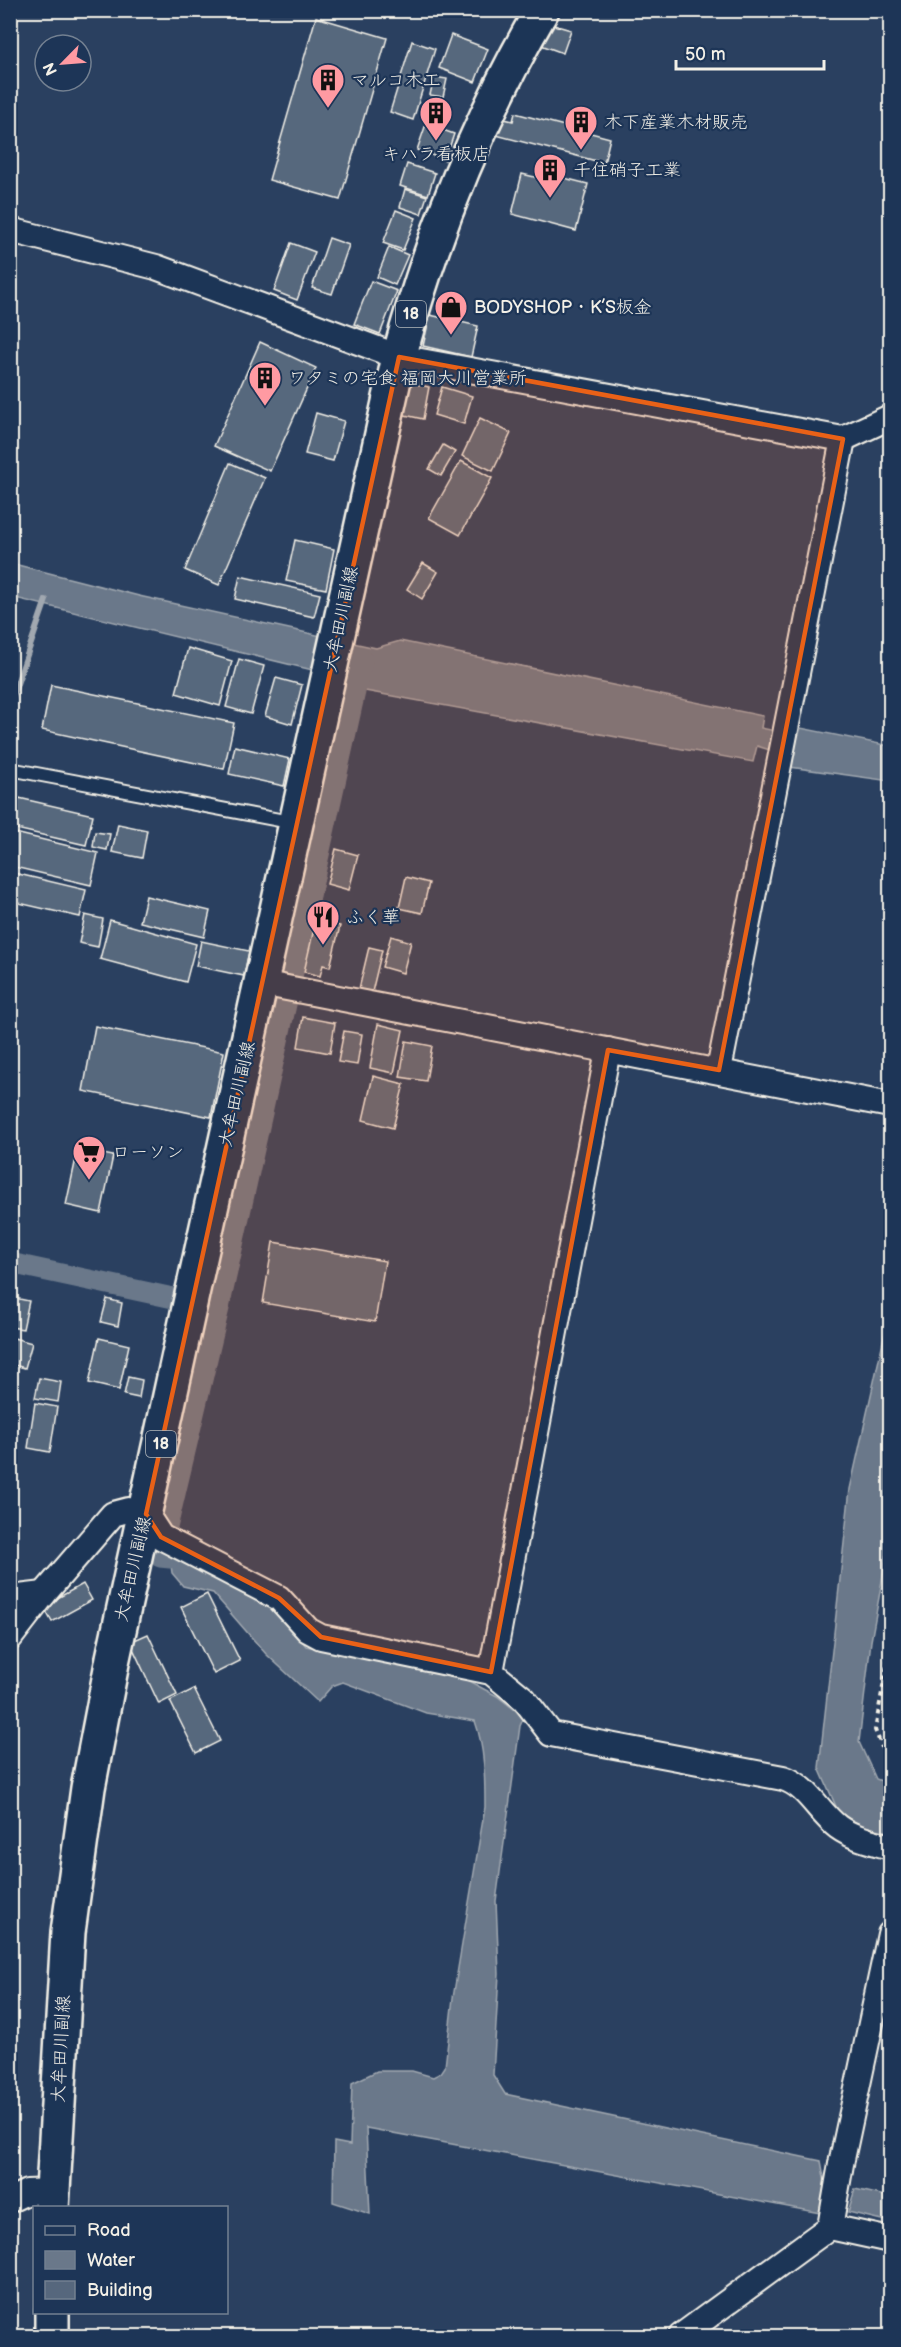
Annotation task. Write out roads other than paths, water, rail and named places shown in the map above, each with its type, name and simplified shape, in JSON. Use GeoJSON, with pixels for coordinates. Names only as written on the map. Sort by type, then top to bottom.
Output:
{"type":"FeatureCollection","features":[{"type":"Feature","properties":{"kind":"main road","name":"大牟田川副線"},"geometry":{"type":"LineString","coordinates":[[52,2199],[68,1932],[88,1788],[113,1658],[153,1525],[193,1290],[399,357],[416,294],[468,153],[542,10]]}},
{"type":"Feature","properties":{"kind":"main road"},"geometry":{"type":"LineString","coordinates":[[51,2337],[52,2314]]}},
{"type":"Feature","properties":{"kind":"street"},"geometry":{"type":"LineString","coordinates":[[10,230],[156,267],[399,357],[843,439],[891,417]]}},
{"type":"Feature","properties":{"kind":"street"},"geometry":{"type":"LineString","coordinates":[[719,1070],[778,760],[843,439]]}},
{"type":"Feature","properties":{"kind":"street"},"geometry":{"type":"LineString","coordinates":[[261,983],[891,1105]]}},
{"type":"Feature","properties":{"kind":"street"},"geometry":{"type":"LineString","coordinates":[[491,1672],[608,1050]]}},
{"type":"Feature","properties":{"kind":"street"},"geometry":{"type":"LineString","coordinates":[[10,1638],[44,1594],[113,1514],[128,1510],[188,1551],[279,1598],[308,1630],[321,1637],[491,1672],[524,1699],[551,1734],[795,1782],[836,1825],[848,1833],[891,1847]]}},
{"type":"Feature","properties":{"kind":"street"},"geometry":{"type":"LineString","coordinates":[[10,1598],[44,1594]]}},
{"type":"Feature","properties":{"kind":"street"},"geometry":{"type":"LineString","coordinates":[[681,2337],[831,2221],[841,2164],[891,1934]]}},
{"type":"Feature","properties":{"kind":"street"},"geometry":{"type":"LineString","coordinates":[[10,2200],[27,2192],[52,2199]]}},
{"type":"Feature","properties":{"kind":"street"},"geometry":{"type":"LineString","coordinates":[[831,2221],[891,2240]]}},
{"type":"Feature","properties":{"kind":"lane"},"geometry":{"type":"LineString","coordinates":[[10,769],[296,824]]}},
{"type":"Feature","properties":{"kind":"water"},"geometry":{"type":"Polygon","coordinates":[[[10,563],[139,596],[376,648],[400,641],[763,716],[761,728],[798,736],[801,728],[890,746],[890,781],[790,767],[792,757],[757,746],[753,762],[365,691],[355,686],[354,680],[11,597],[10,563]]]}},
{"type":"Feature","properties":{"kind":"water"},"geometry":{"type":"Polygon","coordinates":[[[890,1310],[890,1537],[871,1641],[859,1742],[876,1779],[890,1784],[890,1832],[843,1822],[819,1768],[850,1489],[890,1310]]]}},
{"type":"Feature","properties":{"kind":"water"},"geometry":{"type":"Polygon","coordinates":[[[172,1549],[268,1599],[306,1646],[463,1678],[497,1696],[524,1717],[520,1726],[496,1901],[499,1974],[493,2075],[505,2094],[821,2161],[831,2215],[366,2128],[370,2214],[333,2202],[334,2142],[350,2145],[352,2083],[377,2071],[412,2071],[433,2077],[441,2073],[445,2067],[453,1998],[485,1807],[481,1742],[475,1721],[426,1713],[343,1682],[332,1686],[318,1702],[266,1654],[213,1593],[183,1586],[172,1573],[170,1558],[172,1549]]]}},
{"type":"Feature","properties":{"kind":"water"},"geometry":{"type":"Polygon","coordinates":[[[855,2189],[890,2197],[890,2222],[848,2212],[855,2189]]]}},
{"type":"Feature","properties":{"kind":"waterway"},"geometry":{"type":"LineString","coordinates":[[10,704],[46,600]]}},
{"type":"Feature","properties":{"kind":"waterway"},"geometry":{"type":"LineString","coordinates":[[170,1558],[160,1557],[219,1308],[362,660]]}},
{"type":"Feature","properties":{"kind":"waterway"},"geometry":{"type":"LineString","coordinates":[[10,1263],[201,1304]]}},
{"type":"Feature","properties":{"kind":"place","name":"マルコ木工"},"geometry":{"type":"Point","coordinates":[328,109]}},
{"type":"Feature","properties":{"kind":"place","name":"キハラ看板店"},"geometry":{"type":"Point","coordinates":[436,142]}},
{"type":"Feature","properties":{"kind":"place","name":"木下産業木材販売"},"geometry":{"type":"Point","coordinates":[581,151]}},
{"type":"Feature","properties":{"kind":"place","name":"千住硝子工業"},"geometry":{"type":"Point","coordinates":[550,199]}},
{"type":"Feature","properties":{"kind":"place","name":"BODYSHOP・K’S板金"},"geometry":{"type":"Point","coordinates":[451,336]}},
{"type":"Feature","properties":{"kind":"place","name":"ワタミの宅食 福岡大川営業所"},"geometry":{"type":"Point","coordinates":[265,407]}},
{"type":"Feature","properties":{"kind":"place","name":"ふく華"},"geometry":{"type":"Point","coordinates":[323,946]}},
{"type":"Feature","properties":{"kind":"place","name":"ローソン"},"geometry":{"type":"Point","coordinates":[89,1181]}}]}
